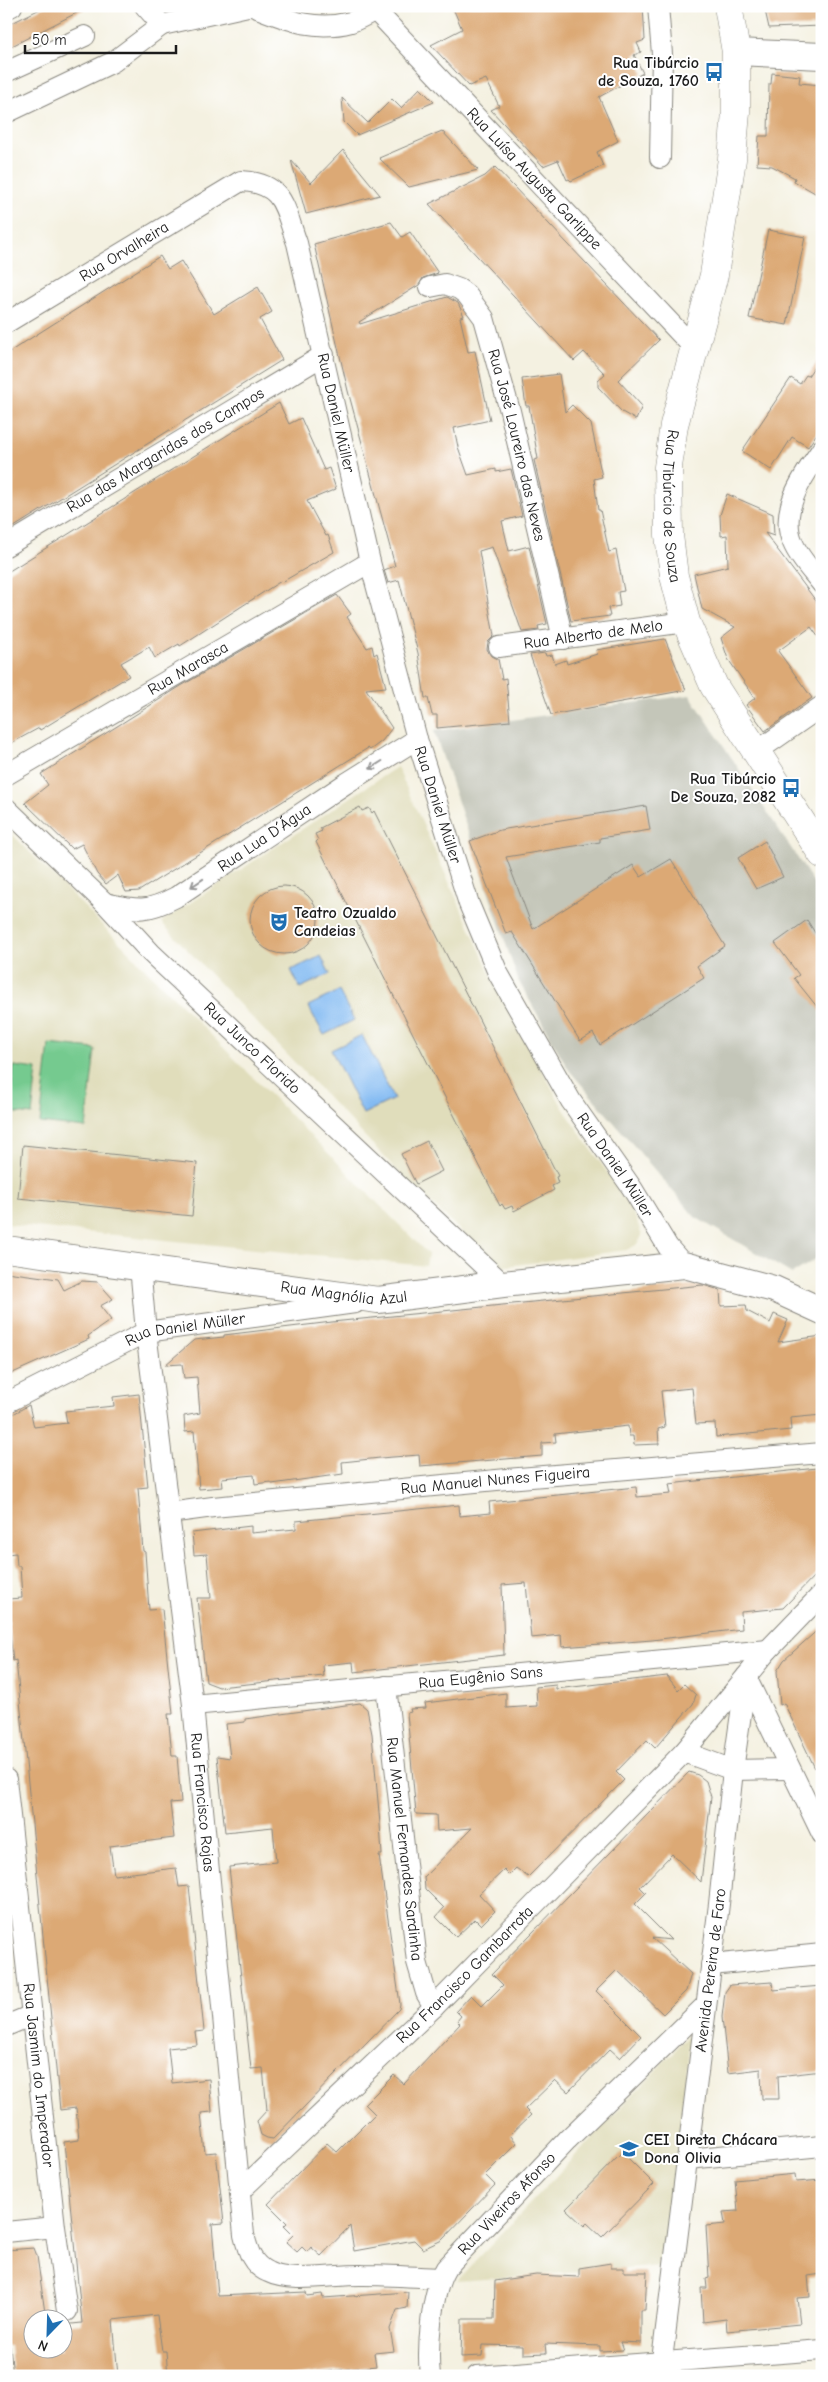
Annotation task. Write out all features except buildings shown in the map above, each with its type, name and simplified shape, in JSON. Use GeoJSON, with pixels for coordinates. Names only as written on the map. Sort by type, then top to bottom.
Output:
{"type":"FeatureCollection","features":[{"type":"Feature","properties":{"kind":"main road","name":"Rua Tibúrcio de Souza"},"geometry":{"type":"LineString","coordinates":[[728,6],[736,52],[736,112],[732,159],[714,275],[674,425],[668,468],[670,535],[674,576],[686,622],[714,686],[822,854]]}},
{"type":"Feature","properties":{"kind":"street"},"geometry":{"type":"LineString","coordinates":[[6,9],[12,6]]}},
{"type":"Feature","properties":{"kind":"street"},"geometry":{"type":"LineString","coordinates":[[145,6],[162,25]]}},
{"type":"Feature","properties":{"kind":"street"},"geometry":{"type":"LineString","coordinates":[[6,113],[113,62],[162,25],[250,6],[298,24],[329,25],[352,22],[379,8]]}},
{"type":"Feature","properties":{"kind":"street"},"geometry":{"type":"LineString","coordinates":[[658,6],[662,54],[660,158]]}},
{"type":"Feature","properties":{"kind":"street","name":"Rua Luísa Augusta Garlippe"},"geometry":{"type":"LineString","coordinates":[[379,8],[694,348]]}},
{"type":"Feature","properties":{"kind":"street"},"geometry":{"type":"LineString","coordinates":[[6,72],[85,36]]}},
{"type":"Feature","properties":{"kind":"street"},"geometry":{"type":"LineString","coordinates":[[736,52],[822,56]]}},
{"type":"Feature","properties":{"kind":"street","name":"Rua Orvalheira"},"geometry":{"type":"LineString","coordinates":[[6,323],[242,181]]}},
{"type":"Feature","properties":{"kind":"street","name":"Rua Daniel Müller"},"geometry":{"type":"LineString","coordinates":[[242,181],[267,185],[280,197],[297,243],[370,562],[417,739],[469,904],[498,973],[571,1101],[632,1188],[668,1247],[684,1265]]}},
{"type":"Feature","properties":{"kind":"street","name":"Rua José Loureiro das Neves"},"geometry":{"type":"LineString","coordinates":[[430,287],[444,284],[459,289],[484,318],[510,411],[563,639]]}},
{"type":"Feature","properties":{"kind":"street","name":"Rua das Margaridas dos Campos"},"geometry":{"type":"LineString","coordinates":[[6,546],[324,355]]}},
{"type":"Feature","properties":{"kind":"street"},"geometry":{"type":"LineString","coordinates":[[822,449],[802,479],[789,510],[790,535],[794,546],[822,584]]}},
{"type":"Feature","properties":{"kind":"street"},"geometry":{"type":"LineString","coordinates":[[802,479],[822,471]]}},
{"type":"Feature","properties":{"kind":"street","name":"Rua Marasca"},"geometry":{"type":"LineString","coordinates":[[6,775],[370,562]]}},
{"type":"Feature","properties":{"kind":"street","name":"Rua Alberto de Melo"},"geometry":{"type":"LineString","coordinates":[[499,647],[686,622]]}},
{"type":"Feature","properties":{"kind":"street"},"geometry":{"type":"LineString","coordinates":[[756,752],[822,706]]}},
{"type":"Feature","properties":{"kind":"street","name":"Rua Lua D´Água"},"geometry":{"type":"LineString","coordinates":[[105,903],[135,910],[155,908],[176,897],[345,784],[417,739]]}},
{"type":"Feature","properties":{"kind":"street","name":"Rua Junco Florido"},"geometry":{"type":"LineString","coordinates":[[6,808],[105,903],[151,953],[502,1284]]}},
{"type":"Feature","properties":{"kind":"street","name":"Rua Magnólia Azul"},"geometry":{"type":"LineString","coordinates":[[6,1249],[378,1300],[502,1284],[684,1265]]}},
{"type":"Feature","properties":{"kind":"street"},"geometry":{"type":"LineString","coordinates":[[684,1265],[774,1289],[822,1310]]}},
{"type":"Feature","properties":{"kind":"street","name":"Rua Francisco Rojas"},"geometry":{"type":"LineString","coordinates":[[140,1266],[146,1332],[193,1704],[244,2235],[248,2252],[260,2268],[270,2274],[288,2277],[362,2275],[440,2278]]}},
{"type":"Feature","properties":{"kind":"street","name":"Rua Daniel Müller"},"geometry":{"type":"LineString","coordinates":[[6,1403],[146,1332],[378,1300]]}},
{"type":"Feature","properties":{"kind":"street","name":"Rua Manuel Nunes Figueira"},"geometry":{"type":"LineString","coordinates":[[168,1513],[497,1480],[822,1453]]}},
{"type":"Feature","properties":{"kind":"street"},"geometry":{"type":"LineString","coordinates":[[822,1594],[768,1650],[746,1677],[822,1834]]}},
{"type":"Feature","properties":{"kind":"street","name":"Rua Eugênio Sans"},"geometry":{"type":"LineString","coordinates":[[193,1704],[768,1650]]}},
{"type":"Feature","properties":{"kind":"street","name":"Rua Francisco Gambarrota"},"geometry":{"type":"LineString","coordinates":[[240,2191],[434,2007],[684,1752],[746,1677]]}},
{"type":"Feature","properties":{"kind":"street","name":"Avenida Pereira de Faro"},"geometry":{"type":"LineString","coordinates":[[661,2369],[711,1965],[732,1770],[746,1677]]}},
{"type":"Feature","properties":{"kind":"street","name":"Rua Manuel Fernandes Sardinha"},"geometry":{"type":"LineString","coordinates":[[386,1686],[417,1962],[426,1993],[434,2007]]}},
{"type":"Feature","properties":{"kind":"street"},"geometry":{"type":"LineString","coordinates":[[684,1752],[732,1770],[790,1769]]}},
{"type":"Feature","properties":{"kind":"street","name":"Rua Jasmim do Imperador"},"geometry":{"type":"LineString","coordinates":[[6,1779],[8,1824],[32,2015],[55,2227],[68,2310]]}},
{"type":"Feature","properties":{"kind":"street"},"geometry":{"type":"LineString","coordinates":[[711,1965],[822,1954]]}},
{"type":"Feature","properties":{"kind":"street","name":"Rua Viveiros Afonso"},"geometry":{"type":"LineString","coordinates":[[440,2278],[446,2268],[567,2140],[706,2005]]}},
{"type":"Feature","properties":{"kind":"street"},"geometry":{"type":"LineString","coordinates":[[6,2026],[32,2015]]}},
{"type":"Feature","properties":{"kind":"street"},"geometry":{"type":"LineString","coordinates":[[688,2159],[822,2146]]}},
{"type":"Feature","properties":{"kind":"street"},"geometry":{"type":"LineString","coordinates":[[6,2232],[55,2227]]}},
{"type":"Feature","properties":{"kind":"street"},"geometry":{"type":"LineString","coordinates":[[430,2376],[430,2341],[440,2278]]}},
{"type":"Feature","properties":{"kind":"street"},"geometry":{"type":"LineString","coordinates":[[477,2376],[661,2369],[822,2350]]}},
{"type":"Feature","properties":{"kind":"shaded area"},"geometry":{"type":"Polygon","coordinates":[[[690,695],[822,895],[822,1255],[792,1274],[695,1217],[569,1070],[518,980],[434,731],[690,695]]]}},
{"type":"Feature","properties":{"kind":"shaded area"},"geometry":{"type":"Polygon","coordinates":[[[397,767],[497,988],[563,1108],[626,1200],[637,1221],[642,1236],[636,1245],[626,1250],[500,1267],[412,1186],[161,922],[397,767]]]}},
{"type":"Feature","properties":{"kind":"shaded area"},"geometry":{"type":"Polygon","coordinates":[[[6,828],[428,1254],[426,1266],[6,1224],[6,828]]]}},
{"type":"Feature","properties":{"kind":"shaded area","name":"CEI Direta Chácara Dona Olivia"},"geometry":{"type":"Polygon","coordinates":[[[691,2033],[663,2266],[457,2281],[691,2033]]]}},
{"type":"Feature","properties":{"kind":"green space"},"geometry":{"type":"Polygon","coordinates":[[[49,1044],[95,1049],[86,1128],[40,1123],[49,1044]]]}},
{"type":"Feature","properties":{"kind":"green space"},"geometry":{"type":"Polygon","coordinates":[[[14,1066],[37,1069],[32,1115],[9,1112],[14,1066]]]}},
{"type":"Feature","properties":{"kind":"water"},"geometry":{"type":"Polygon","coordinates":[[[321,956],[330,974],[300,988],[291,970],[321,956]]]}},
{"type":"Feature","properties":{"kind":"water"},"geometry":{"type":"Polygon","coordinates":[[[339,991],[354,1020],[324,1035],[308,1006],[339,991]]]}},
{"type":"Feature","properties":{"kind":"water"},"geometry":{"type":"Polygon","coordinates":[[[362,1035],[394,1099],[363,1114],[331,1050],[362,1035]]]}},
{"type":"Feature","properties":{"kind":"place","name":"Rua Tibúrcio de Souza, 1760"},"geometry":{"type":"Point","coordinates":[714,72]}},
{"type":"Feature","properties":{"kind":"place","name":"Rua Tibúrcio De Souza, 2082"},"geometry":{"type":"Point","coordinates":[791,788]}},
{"type":"Feature","properties":{"kind":"place","name":"Teatro Ozualdo Candeias"},"geometry":{"type":"Point","coordinates":[279,922]}},
{"type":"Feature","properties":{"kind":"place","name":"CEI Direta Chácara Dona Olivia"},"geometry":{"type":"Point","coordinates":[629,2149]}}]}
